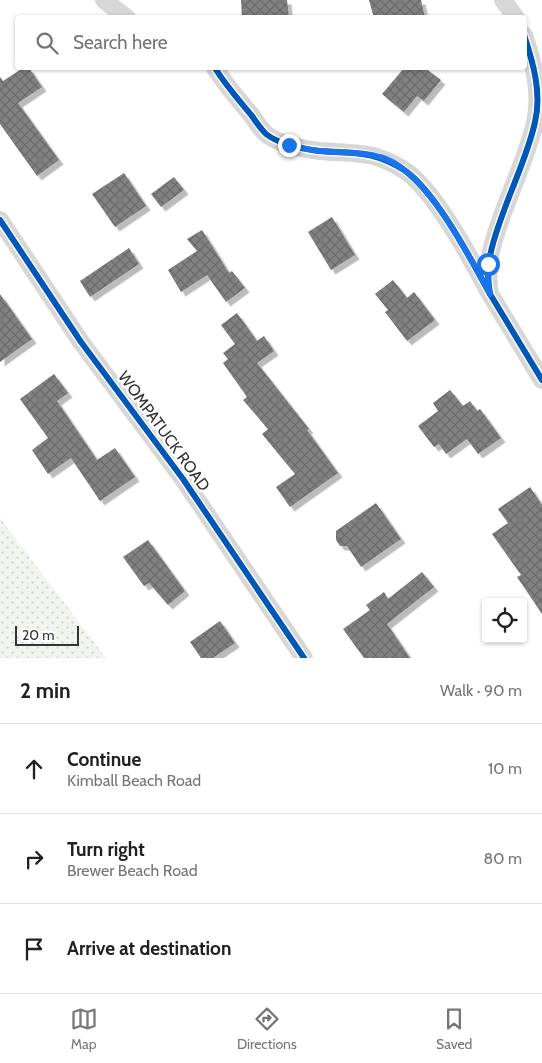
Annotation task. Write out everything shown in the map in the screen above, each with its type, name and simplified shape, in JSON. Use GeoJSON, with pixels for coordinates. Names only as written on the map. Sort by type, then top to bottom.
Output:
{"type":"FeatureCollection","features":[{"type":"Feature","properties":{"kind":"street"},"geometry":{"type":"LineString","coordinates":[[104,0],[123,15]]}},
{"type":"Feature","properties":{"kind":"street"},"geometry":{"type":"LineString","coordinates":[[503,0],[514,15]]}},
{"type":"Feature","properties":{"kind":"street"},"geometry":{"type":"LineString","coordinates":[[490,294],[488,264],[494,239],[536,120],[537,92],[533,64],[527,45]]}},
{"type":"Feature","properties":{"kind":"street"},"geometry":{"type":"LineString","coordinates":[[217,70],[224,84],[266,134],[289,145],[320,151],[352,152],[382,157],[406,171],[432,199],[542,380]]}},
{"type":"Feature","properties":{"kind":"street","name":"WOMPATUCK ROAD"},"geometry":{"type":"LineString","coordinates":[[0,220],[81,342],[183,479],[304,658]]}},
{"type":"Feature","properties":{"kind":"shaded area"},"geometry":{"type":"Polygon","coordinates":[[[0,518],[106,658],[0,658],[0,518]]]}},
{"type":"Feature","properties":{"kind":"building"},"geometry":{"type":"Polygon","coordinates":[[[241,0],[287,0],[289,15],[242,15],[241,0]]]}},
{"type":"Feature","properties":{"kind":"building"},"geometry":{"type":"Polygon","coordinates":[[[369,0],[421,0],[424,15],[373,15],[369,0]]]}},
{"type":"Feature","properties":{"kind":"building"},"geometry":{"type":"Polygon","coordinates":[[[20,70],[30,70],[42,87],[18,103],[59,160],[37,176],[0,124],[0,77],[3,81],[20,70]]]}},
{"type":"Feature","properties":{"kind":"building"},"geometry":{"type":"Polygon","coordinates":[[[402,70],[428,70],[441,80],[424,101],[417,96],[404,112],[382,94],[402,70]]]}},
{"type":"Feature","properties":{"kind":"building"},"geometry":{"type":"Polygon","coordinates":[[[124,173],[146,206],[115,227],[92,194],[124,173]]]}},
{"type":"Feature","properties":{"kind":"building"},"geometry":{"type":"Polygon","coordinates":[[[174,177],[184,190],[161,207],[151,194],[174,177]]]}},
{"type":"Feature","properties":{"kind":"building"},"geometry":{"type":"Polygon","coordinates":[[[332,217],[355,255],[331,270],[308,232],[332,217]]]}},
{"type":"Feature","properties":{"kind":"building"},"geometry":{"type":"Polygon","coordinates":[[[202,230],[229,273],[232,271],[245,288],[226,302],[207,275],[181,292],[168,270],[197,251],[187,239],[202,230]]]}},
{"type":"Feature","properties":{"kind":"building"},"geometry":{"type":"Polygon","coordinates":[[[129,248],[139,264],[90,297],[80,281],[129,248]]]}},
{"type":"Feature","properties":{"kind":"building"},"geometry":{"type":"Polygon","coordinates":[[[393,280],[407,298],[414,292],[435,320],[407,341],[385,312],[388,310],[375,294],[393,280]]]}},
{"type":"Feature","properties":{"kind":"building"},"geometry":{"type":"Polygon","coordinates":[[[0,294],[32,339],[0,362],[0,294]]]}},
{"type":"Feature","properties":{"kind":"building"},"geometry":{"type":"Polygon","coordinates":[[[237,313],[257,341],[264,336],[274,351],[257,363],[309,429],[307,430],[338,473],[290,507],[276,487],[295,474],[262,434],[268,429],[243,400],[247,397],[223,363],[228,359],[223,353],[235,344],[221,325],[237,313]]]}},
{"type":"Feature","properties":{"kind":"building"},"geometry":{"type":"Polygon","coordinates":[[[54,374],[68,393],[57,401],[97,460],[115,448],[135,477],[100,501],[71,458],[48,474],[32,450],[48,438],[20,399],[54,374]]]}},
{"type":"Feature","properties":{"kind":"building"},"geometry":{"type":"Polygon","coordinates":[[[450,390],[463,406],[470,401],[477,411],[480,409],[501,438],[478,454],[467,439],[446,454],[439,444],[434,447],[418,426],[438,411],[433,403],[450,390]]]}},
{"type":"Feature","properties":{"kind":"building"},"geometry":{"type":"Polygon","coordinates":[[[530,487],[542,505],[542,614],[517,577],[521,575],[492,534],[508,523],[498,509],[530,487]]]}},
{"type":"Feature","properties":{"kind":"building"},"geometry":{"type":"Polygon","coordinates":[[[376,503],[401,539],[361,567],[347,546],[340,546],[336,540],[336,531],[376,503]]]}},
{"type":"Feature","properties":{"kind":"building"},"geometry":{"type":"Polygon","coordinates":[[[148,540],[185,591],[168,605],[149,583],[144,586],[123,557],[148,540]]]}},
{"type":"Feature","properties":{"kind":"building"},"geometry":{"type":"Polygon","coordinates":[[[422,572],[434,587],[387,624],[410,658],[364,658],[343,629],[370,610],[366,605],[384,592],[388,599],[422,572]]]}},
{"type":"Feature","properties":{"kind":"building"},"geometry":{"type":"Polygon","coordinates":[[[220,621],[235,643],[213,658],[201,658],[190,642],[220,621]]]}},
{"type":"Feature","properties":{"kind":"cycle path"},"geometry":{"type":"LineString","coordinates":[[527,46],[536,78],[537,111],[529,143],[495,238],[488,271],[490,294],[542,380]]}},
{"type":"Feature","properties":{"kind":"cycle path"},"geometry":{"type":"LineString","coordinates":[[216,70],[260,128],[272,138],[285,144],[306,149],[373,156],[404,170],[416,180],[440,209],[490,294]]}},
{"type":"Feature","properties":{"kind":"cycle path"},"geometry":{"type":"LineString","coordinates":[[0,220],[81,342],[183,479],[304,658]]}},
{"type":"Feature","properties":{"kind":"route"},"geometry":{"type":"LineString","coordinates":[[289,145],[320,151],[352,152],[382,157],[406,171],[428,193],[490,294],[488,264]]}}]}
